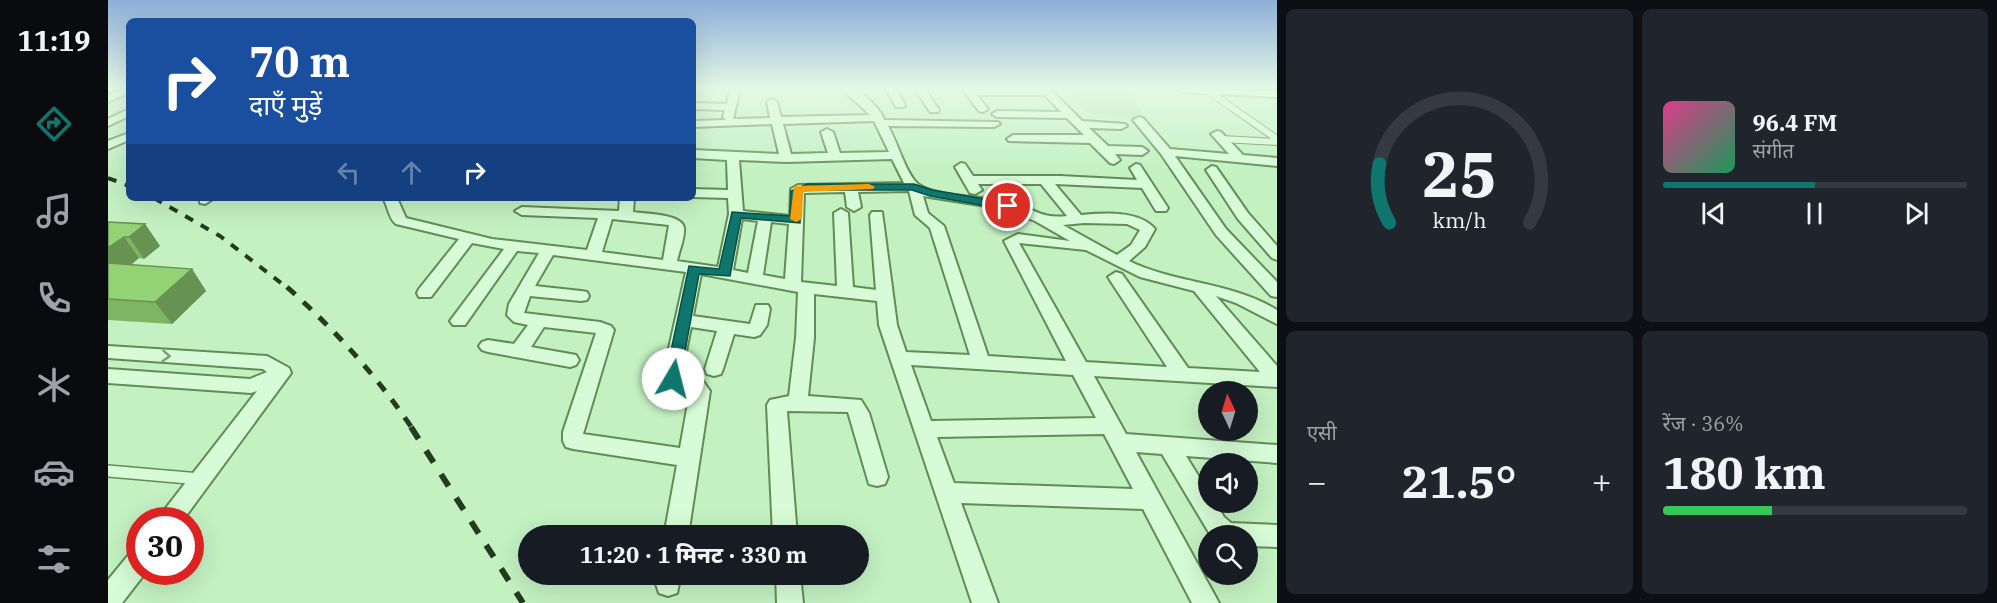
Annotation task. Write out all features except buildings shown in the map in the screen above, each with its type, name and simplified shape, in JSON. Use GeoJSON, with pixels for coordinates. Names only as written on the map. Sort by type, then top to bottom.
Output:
{"type":"FeatureCollection","features":[{"type":"Feature","properties":{"kind":"street"},"geometry":{"type":"LineString","coordinates":[[727,124],[729,117]]}},
{"type":"Feature","properties":{"kind":"street"},"geometry":{"type":"LineString","coordinates":[[776,117],[786,158]]}},
{"type":"Feature","properties":{"kind":"street"},"geometry":{"type":"LineString","coordinates":[[878,117],[909,182],[914,187],[922,215],[937,226],[981,363]]}},
{"type":"Feature","properties":{"kind":"street"},"geometry":{"type":"LineString","coordinates":[[696,124],[777,122],[813,118],[881,121],[1030,117]]}},
{"type":"Feature","properties":{"kind":"street"},"geometry":{"type":"LineString","coordinates":[[1072,117],[1114,160]]}},
{"type":"Feature","properties":{"kind":"street"},"geometry":{"type":"LineString","coordinates":[[1139,120],[1166,152],[1204,209],[1244,259],[1276,291]]}},
{"type":"Feature","properties":{"kind":"street"},"geometry":{"type":"LineString","coordinates":[[108,123],[126,126]]}},
{"type":"Feature","properties":{"kind":"street"},"geometry":{"type":"LineString","coordinates":[[1079,124],[1121,126]]}},
{"type":"Feature","properties":{"kind":"street"},"geometry":{"type":"LineString","coordinates":[[827,132],[836,157]]}},
{"type":"Feature","properties":{"kind":"street"},"geometry":{"type":"LineString","coordinates":[[1219,136],[1240,159]]}},
{"type":"Feature","properties":{"kind":"street"},"geometry":{"type":"LineString","coordinates":[[108,145],[126,137]]}},
{"type":"Feature","properties":{"kind":"street"},"geometry":{"type":"LineString","coordinates":[[1013,139],[1094,139]]}},
{"type":"Feature","properties":{"kind":"street"},"geometry":{"type":"LineString","coordinates":[[1104,150],[1142,151]]}},
{"type":"Feature","properties":{"kind":"street"},"geometry":{"type":"LineString","coordinates":[[1166,152],[1277,162]]}},
{"type":"Feature","properties":{"kind":"street"},"geometry":{"type":"LineString","coordinates":[[696,154],[786,158],[897,155]]}},
{"type":"Feature","properties":{"kind":"street"},"geometry":{"type":"LineString","coordinates":[[725,274],[736,214],[733,157]]}},
{"type":"Feature","properties":{"kind":"street"},"geometry":{"type":"LineString","coordinates":[[960,167],[982,200]]}},
{"type":"Feature","properties":{"kind":"street"},"geometry":{"type":"LineString","coordinates":[[1136,168],[1161,208]]}},
{"type":"Feature","properties":{"kind":"street"},"geometry":{"type":"LineString","coordinates":[[1212,170],[1244,216],[1277,255]]}},
{"type":"Feature","properties":{"kind":"street"},"geometry":{"type":"LineString","coordinates":[[969,180],[1146,184]]}},
{"type":"Feature","properties":{"kind":"street"},"geometry":{"type":"LineString","coordinates":[[1045,180],[1076,218]]}},
{"type":"Feature","properties":{"kind":"street"},"geometry":{"type":"LineString","coordinates":[[845,292],[851,187]]}},
{"type":"Feature","properties":{"kind":"street"},"geometry":{"type":"LineString","coordinates":[[798,403],[805,338],[796,220],[798,189],[914,187],[930,193],[1008,206],[1047,223],[1095,249],[1117,269],[1182,374]]}},
{"type":"Feature","properties":{"kind":"street"},"geometry":{"type":"LineString","coordinates":[[696,193],[735,195]]}},
{"type":"Feature","properties":{"kind":"street"},"geometry":{"type":"LineString","coordinates":[[392,201],[398,219],[401,221],[469,237],[800,286],[885,296]]}},
{"type":"Feature","properties":{"kind":"street"},"geometry":{"type":"LineString","coordinates":[[626,215],[627,201]]}},
{"type":"Feature","properties":{"kind":"street"},"geometry":{"type":"LineString","coordinates":[[522,211],[626,215],[675,222],[676,228],[669,265]]}},
{"type":"Feature","properties":{"kind":"street"},"geometry":{"type":"LineString","coordinates":[[593,256],[606,214]]}},
{"type":"Feature","properties":{"kind":"street"},"geometry":{"type":"LineString","coordinates":[[736,214],[796,220]]}},
{"type":"Feature","properties":{"kind":"street"},"geometry":{"type":"LineString","coordinates":[[877,215],[888,325],[986,603]]}},
{"type":"Feature","properties":{"kind":"street"},"geometry":{"type":"LineString","coordinates":[[755,278],[765,218]]}},
{"type":"Feature","properties":{"kind":"street"},"geometry":{"type":"LineString","coordinates":[[1047,223],[1076,218],[1136,222],[1146,226],[1148,229],[1138,247],[1117,269]]}},
{"type":"Feature","properties":{"kind":"street"},"geometry":{"type":"LineString","coordinates":[[424,293],[469,237]]}},
{"type":"Feature","properties":{"kind":"street"},"geometry":{"type":"LineString","coordinates":[[1095,249],[1014,240],[1148,499],[1206,603]]}},
{"type":"Feature","properties":{"kind":"street"},"geometry":{"type":"LineString","coordinates":[[459,321],[514,245]]}},
{"type":"Feature","properties":{"kind":"street"},"geometry":{"type":"LineString","coordinates":[[548,250],[514,310],[515,315],[520,318],[605,330],[573,432],[573,441],[688,458]]}},
{"type":"Feature","properties":{"kind":"street"},"geometry":{"type":"LineString","coordinates":[[1244,259],[1277,261]]}},
{"type":"Feature","properties":{"kind":"street"},"geometry":{"type":"LineString","coordinates":[[678,525],[700,391],[694,385],[676,382],[673,379],[693,269]]}},
{"type":"Feature","properties":{"kind":"street"},"geometry":{"type":"LineString","coordinates":[[1117,269],[1235,295],[1273,313]]}},
{"type":"Feature","properties":{"kind":"street"},"geometry":{"type":"LineString","coordinates":[[1199,287],[1277,380]]}},
{"type":"Feature","properties":{"kind":"street"},"geometry":{"type":"LineString","coordinates":[[526,290],[581,296]]}},
{"type":"Feature","properties":{"kind":"street"},"geometry":{"type":"LineString","coordinates":[[683,320],[754,331],[762,309]]}},
{"type":"Feature","properties":{"kind":"street"},"geometry":{"type":"LineString","coordinates":[[519,351],[539,321]]}},
{"type":"Feature","properties":{"kind":"street"},"geometry":{"type":"LineString","coordinates":[[714,369],[727,327]]}},
{"type":"Feature","properties":{"kind":"street"},"geometry":{"type":"LineString","coordinates":[[488,346],[570,360]]}},
{"type":"Feature","properties":{"kind":"street"},"geometry":{"type":"LineString","coordinates":[[108,352],[267,363],[282,373]]}},
{"type":"Feature","properties":{"kind":"street"},"geometry":{"type":"LineString","coordinates":[[899,358],[1277,380]]}},
{"type":"Feature","properties":{"kind":"street"},"geometry":{"type":"LineString","coordinates":[[108,376],[251,386],[282,373]]}},
{"type":"Feature","properties":{"kind":"street"},"geometry":{"type":"LineString","coordinates":[[181,507],[282,373]]}},
{"type":"Feature","properties":{"kind":"street"},"geometry":{"type":"LineString","coordinates":[[784,525],[776,409],[781,404],[854,405],[859,413],[877,477]]}},
{"type":"Feature","properties":{"kind":"street"},"geometry":{"type":"LineString","coordinates":[[924,429],[1114,434],[1168,445],[1277,454]]}},
{"type":"Feature","properties":{"kind":"street"},"geometry":{"type":"LineString","coordinates":[[1168,445],[1223,531],[1230,534],[1277,536]]}},
{"type":"Feature","properties":{"kind":"street"},"geometry":{"type":"LineString","coordinates":[[948,493],[1148,499]]}},
{"type":"Feature","properties":{"kind":"street"},"geometry":{"type":"LineString","coordinates":[[108,600],[126,578]]}},
{"type":"Feature","properties":{"kind":"street"},"geometry":{"type":"LineString","coordinates":[[789,585],[790,603]]}},
{"type":"Feature","properties":{"kind":"lane"},"geometry":{"type":"LineString","coordinates":[[1244,117],[1277,141]]}},
{"type":"Feature","properties":{"kind":"lane"},"geometry":{"type":"LineString","coordinates":[[1219,136],[1277,141]]}},
{"type":"Feature","properties":{"kind":"lane"},"geometry":{"type":"LineString","coordinates":[[108,471],[203,479]]}},
{"type":"Feature","properties":{"kind":"green space"},"geometry":{"type":"Polygon","coordinates":[[[1126,117],[1146,117],[1148,120],[1126,117]]]}},
{"type":"Feature","properties":{"kind":"railway"},"geometry":{"type":"LineString","coordinates":[[108,178],[126,185]]}},
{"type":"Feature","properties":{"kind":"railway"},"geometry":{"type":"LineString","coordinates":[[159,201],[220,236],[289,289]]}},
{"type":"Feature","properties":{"kind":"railway"},"geometry":{"type":"LineString","coordinates":[[287,287],[354,354],[412,428]]}},
{"type":"Feature","properties":{"kind":"railway"},"geometry":{"type":"LineString","coordinates":[[411,427],[523,603]]}},
{"type":"Feature","properties":{"kind":"slow traffic"},"geometry":{"type":"LineString","coordinates":[[796,219],[796,191],[798,189],[869,187]]}},
{"type":"Feature","properties":{"kind":"route"},"geometry":{"type":"LineString","coordinates":[[673,379],[693,269],[725,274],[736,214],[796,220],[796,191],[807,187],[914,187],[930,193],[1008,206]]}}]}
